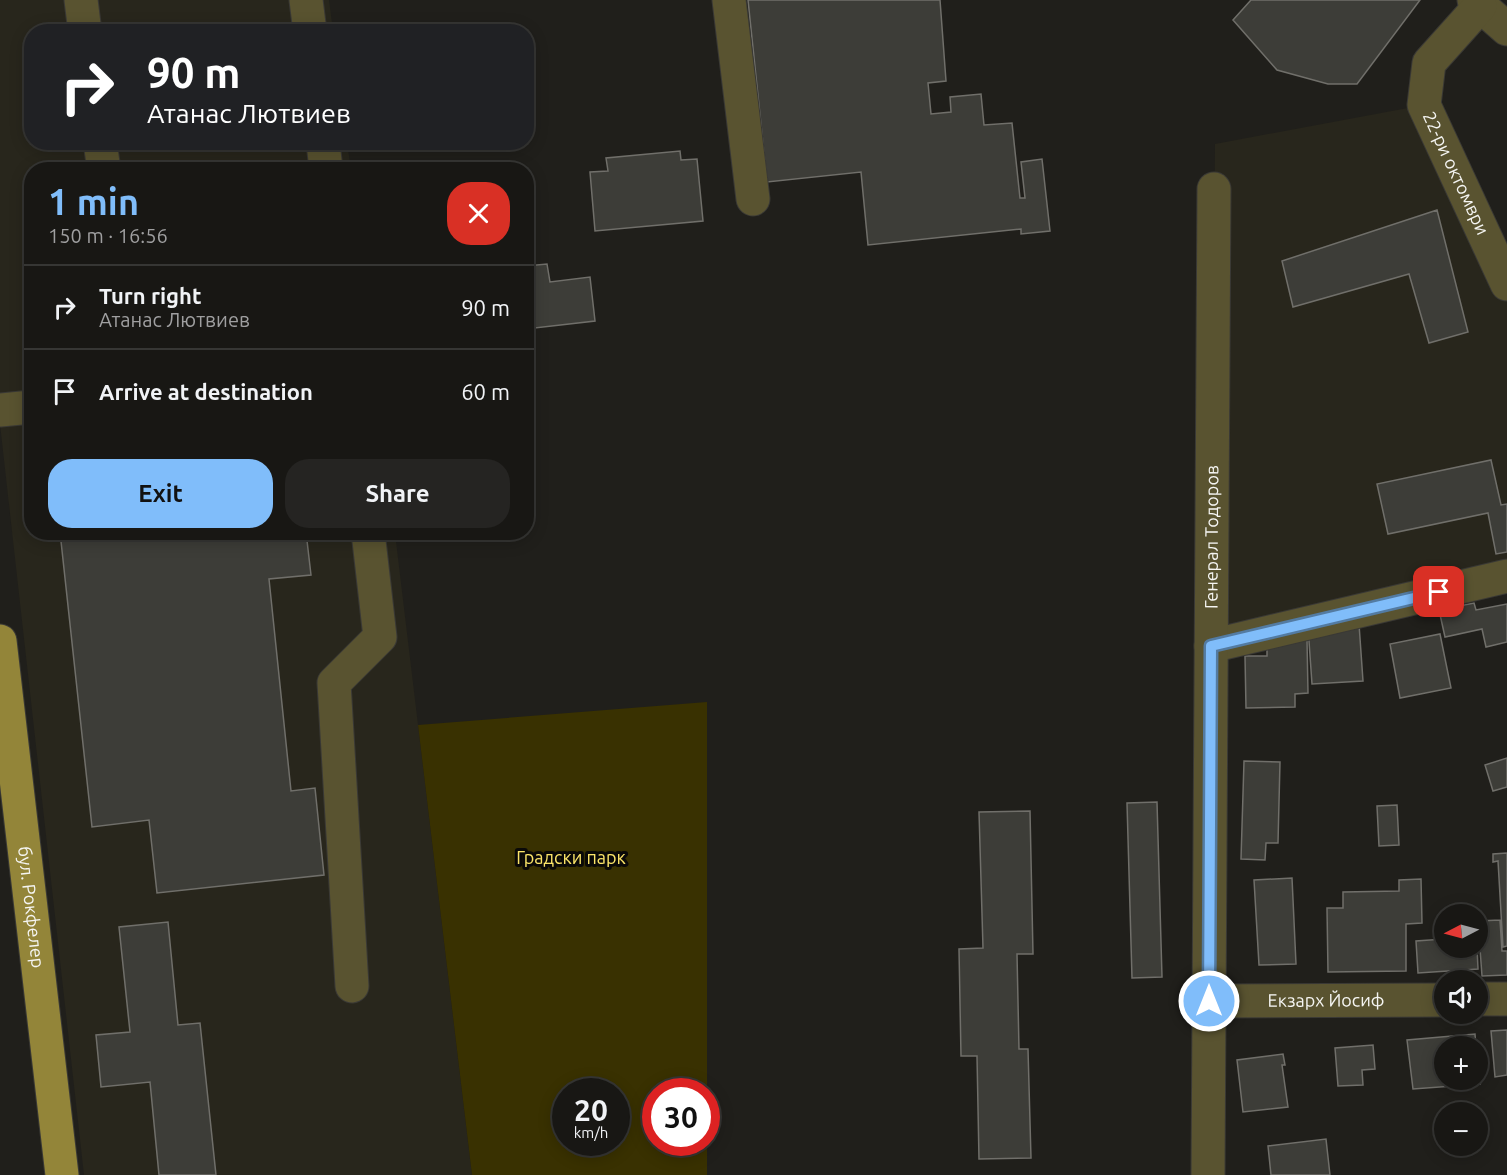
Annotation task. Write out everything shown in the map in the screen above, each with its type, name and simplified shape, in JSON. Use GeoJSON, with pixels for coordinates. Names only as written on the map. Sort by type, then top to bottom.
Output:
{"type":"FeatureCollection","features":[{"type":"Feature","properties":{"kind":"main road","name":"бул. Рокфелер"},"geometry":{"type":"LineString","coordinates":[[0,641],[62,1175]]}},
{"type":"Feature","properties":{"kind":"street"},"geometry":{"type":"LineString","coordinates":[[81,0],[84,24]]}},
{"type":"Feature","properties":{"kind":"street"},"geometry":{"type":"LineString","coordinates":[[306,0],[309,24]]}},
{"type":"Feature","properties":{"kind":"street"},"geometry":{"type":"LineString","coordinates":[[729,0],[753,199]]}},
{"type":"Feature","properties":{"kind":"street"},"geometry":{"type":"LineString","coordinates":[[1477,3],[1507,28]]}},
{"type":"Feature","properties":{"kind":"street","name":"22-ри октомври"},"geometry":{"type":"LineString","coordinates":[[1477,3],[1429,63],[1424,105],[1507,284]]}},
{"type":"Feature","properties":{"kind":"street","name":"Генерал Тодоров"},"geometry":{"type":"LineString","coordinates":[[1208,1175],[1214,189]]}},
{"type":"Feature","properties":{"kind":"street"},"geometry":{"type":"LineString","coordinates":[[0,410],[24,408]]}},
{"type":"Feature","properties":{"kind":"street"},"geometry":{"type":"LineString","coordinates":[[352,986],[334,683],[380,637],[369,540]]}},
{"type":"Feature","properties":{"kind":"street"},"geometry":{"type":"LineString","coordinates":[[1211,646],[1507,576]]}},
{"type":"Feature","properties":{"kind":"street"},"geometry":{"type":"LineString","coordinates":[[1488,999],[1507,999]]}},
{"type":"Feature","properties":{"kind":"street","name":"Екзарх Йосиф"},"geometry":{"type":"LineString","coordinates":[[1209,1001],[1434,1000]]}},
{"type":"Feature","properties":{"kind":"shaded area"},"geometry":{"type":"Polygon","coordinates":[[[0,0],[329,0],[332,24],[24,24],[24,150],[348,150],[350,162],[24,162],[24,540],[396,540],[472,1175],[84,1175],[0,424],[0,0]]]}},
{"type":"Feature","properties":{"kind":"shaded area"},"geometry":{"type":"Polygon","coordinates":[[[1424,105],[1507,284],[1507,576],[1211,646],[1215,144],[1424,105]]]}},
{"type":"Feature","properties":{"kind":"green space","name":"Градски парк"},"geometry":{"type":"Polygon","coordinates":[[[707,702],[707,1078],[642,1078],[642,1156],[707,1156],[707,1175],[472,1175],[418,725],[707,702]]]}},
{"type":"Feature","properties":{"kind":"building"},"geometry":{"type":"Polygon","coordinates":[[[748,0],[940,0],[946,81],[928,83],[931,114],[951,112],[950,97],[981,94],[984,125],[1012,123],[1020,198],[1025,198],[1021,162],[1042,159],[1050,231],[1021,234],[1021,229],[868,245],[861,172],[767,182],[748,0]]]}},
{"type":"Feature","properties":{"kind":"building"},"geometry":{"type":"Polygon","coordinates":[[[1251,0],[1420,0],[1357,84],[1328,84],[1277,70],[1233,20],[1251,0]]]}},
{"type":"Feature","properties":{"kind":"building"},"geometry":{"type":"Polygon","coordinates":[[[680,151],[681,160],[697,159],[703,221],[595,231],[590,172],[608,171],[606,158],[680,151]]]}},
{"type":"Feature","properties":{"kind":"building"},"geometry":{"type":"Polygon","coordinates":[[[1437,210],[1468,332],[1429,343],[1409,274],[1293,307],[1282,261],[1437,210]]]}},
{"type":"Feature","properties":{"kind":"building"},"geometry":{"type":"Polygon","coordinates":[[[547,264],[550,282],[590,277],[595,321],[534,328],[534,265],[547,264]]]}},
{"type":"Feature","properties":{"kind":"building"},"geometry":{"type":"Polygon","coordinates":[[[1491,460],[1501,505],[1507,504],[1507,552],[1496,554],[1488,513],[1388,534],[1377,484],[1491,460]]]}},
{"type":"Feature","properties":{"kind":"building"},"geometry":{"type":"Polygon","coordinates":[[[61,540],[307,540],[311,575],[269,579],[291,791],[315,788],[324,875],[157,893],[149,820],[92,827],[61,540]]]}},
{"type":"Feature","properties":{"kind":"building"},"geometry":{"type":"Polygon","coordinates":[[[1474,603],[1476,610],[1507,604],[1507,642],[1486,647],[1482,629],[1445,637],[1439,610],[1474,603]]]}},
{"type":"Feature","properties":{"kind":"building"},"geometry":{"type":"Polygon","coordinates":[[[1359,624],[1363,681],[1312,684],[1308,627],[1359,624]]]}},
{"type":"Feature","properties":{"kind":"building"},"geometry":{"type":"Polygon","coordinates":[[[1440,634],[1451,688],[1400,698],[1390,644],[1440,634]]]}},
{"type":"Feature","properties":{"kind":"building"},"geometry":{"type":"Polygon","coordinates":[[[1267,640],[1307,640],[1308,693],[1295,694],[1295,707],[1246,708],[1245,656],[1267,656],[1267,640]]]}},
{"type":"Feature","properties":{"kind":"building"},"geometry":{"type":"Polygon","coordinates":[[[1507,758],[1507,787],[1493,791],[1485,765],[1507,758]]]}},
{"type":"Feature","properties":{"kind":"building"},"geometry":{"type":"Polygon","coordinates":[[[1244,761],[1280,762],[1278,843],[1266,843],[1265,860],[1241,859],[1244,761]]]}},
{"type":"Feature","properties":{"kind":"building"},"geometry":{"type":"Polygon","coordinates":[[[1157,802],[1162,977],[1132,978],[1127,803],[1157,802]]]}},
{"type":"Feature","properties":{"kind":"building"},"geometry":{"type":"Polygon","coordinates":[[[1397,805],[1399,845],[1379,846],[1377,806],[1397,805]]]}},
{"type":"Feature","properties":{"kind":"building"},"geometry":{"type":"Polygon","coordinates":[[[1030,811],[1033,954],[1017,954],[1019,1049],[1028,1049],[1031,1158],[979,1159],[977,1056],[961,1056],[959,949],[983,948],[979,812],[1030,811]]]}},
{"type":"Feature","properties":{"kind":"building"},"geometry":{"type":"Polygon","coordinates":[[[1507,853],[1507,946],[1503,947],[1498,861],[1493,862],[1493,854],[1507,853]]]}},
{"type":"Feature","properties":{"kind":"building"},"geometry":{"type":"Polygon","coordinates":[[[1292,878],[1296,964],[1259,965],[1254,880],[1292,878]]]}},
{"type":"Feature","properties":{"kind":"building"},"geometry":{"type":"Polygon","coordinates":[[[1421,879],[1422,923],[1406,924],[1406,971],[1328,972],[1327,908],[1343,908],[1343,892],[1399,891],[1399,880],[1421,879]]]}},
{"type":"Feature","properties":{"kind":"building"},"geometry":{"type":"Polygon","coordinates":[[[1500,920],[1502,951],[1507,951],[1507,975],[1488,976],[1488,970],[1482,970],[1481,958],[1488,958],[1488,921],[1500,920]]]}},
{"type":"Feature","properties":{"kind":"building"},"geometry":{"type":"Polygon","coordinates":[[[168,922],[178,1025],[200,1023],[216,1175],[159,1175],[150,1082],[101,1087],[96,1035],[130,1032],[119,927],[168,922]]]}},
{"type":"Feature","properties":{"kind":"building"},"geometry":{"type":"Polygon","coordinates":[[[1434,940],[1434,958],[1477,958],[1478,969],[1434,970],[1434,972],[1418,973],[1416,941],[1434,940]]]}},
{"type":"Feature","properties":{"kind":"building"},"geometry":{"type":"Polygon","coordinates":[[[1507,1030],[1507,1075],[1495,1077],[1491,1031],[1507,1030]]]}},
{"type":"Feature","properties":{"kind":"building"},"geometry":{"type":"Polygon","coordinates":[[[1475,1034],[1475,1036],[1452,1036],[1475,1034]]]}},
{"type":"Feature","properties":{"kind":"building"},"geometry":{"type":"Polygon","coordinates":[[[1434,1038],[1434,1087],[1413,1089],[1407,1040],[1434,1038]]]}},
{"type":"Feature","properties":{"kind":"building"},"geometry":{"type":"Polygon","coordinates":[[[1373,1045],[1375,1069],[1362,1070],[1363,1085],[1338,1086],[1335,1048],[1373,1045]]]}},
{"type":"Feature","properties":{"kind":"building"},"geometry":{"type":"Polygon","coordinates":[[[1283,1054],[1285,1065],[1282,1065],[1288,1107],[1243,1112],[1237,1060],[1283,1054]]]}},
{"type":"Feature","properties":{"kind":"building"},"geometry":{"type":"Polygon","coordinates":[[[1326,1139],[1330,1175],[1271,1175],[1268,1146],[1326,1139]]]}},
{"type":"Feature","properties":{"kind":"route"},"geometry":{"type":"LineString","coordinates":[[1209,1001],[1211,646],[1439,592]]}}]}
